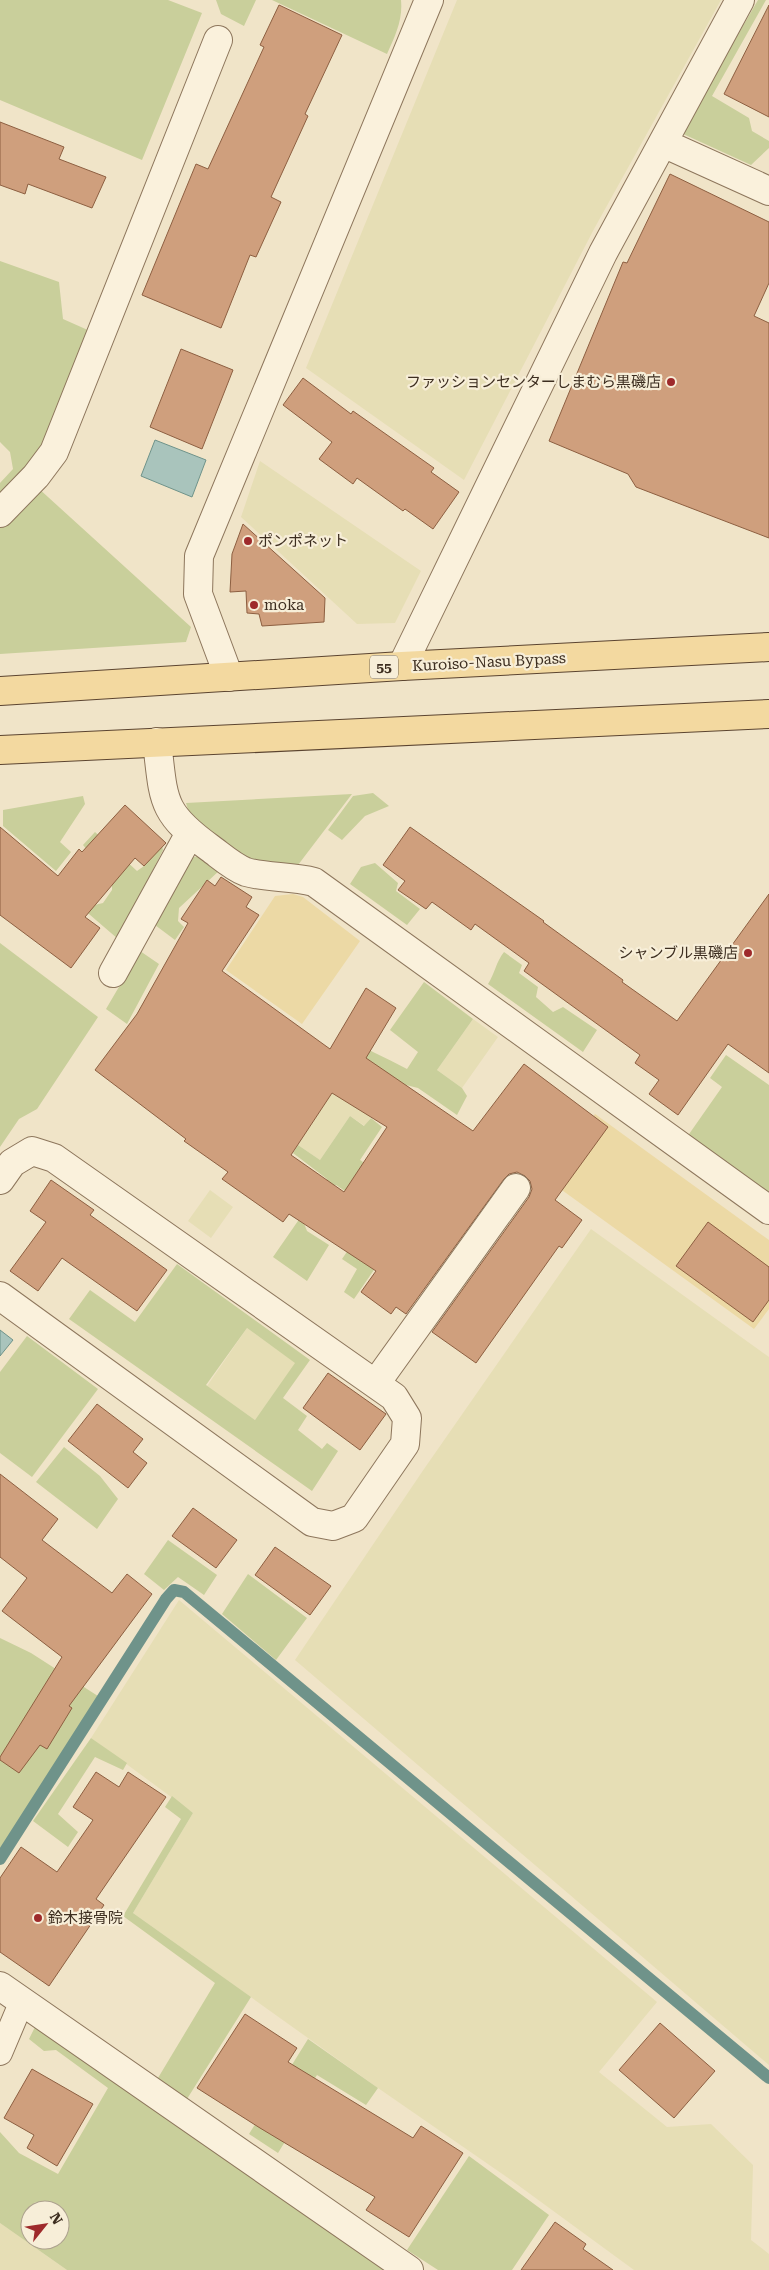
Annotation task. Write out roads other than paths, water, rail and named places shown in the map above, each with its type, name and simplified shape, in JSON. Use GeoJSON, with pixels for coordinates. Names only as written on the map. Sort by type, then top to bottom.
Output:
{"type":"FeatureCollection","features":[{"type":"Feature","properties":{"kind":"main road","name":"Kuroiso-Nasu Bypass"},"geometry":{"type":"LineString","coordinates":[[0,691],[402,666],[769,647]]}},
{"type":"Feature","properties":{"kind":"main road"},"geometry":{"type":"LineString","coordinates":[[0,750],[769,714]]}},
{"type":"Feature","properties":{"kind":"street"},"geometry":{"type":"LineString","coordinates":[[229,677],[198,594],[199,556],[429,0]]}},
{"type":"Feature","properties":{"kind":"street"},"geometry":{"type":"LineString","coordinates":[[402,666],[603,253],[740,0]]}},
{"type":"Feature","properties":{"kind":"street"},"geometry":{"type":"LineString","coordinates":[[0,513],[36,476],[54,452],[218,40]]}},
{"type":"Feature","properties":{"kind":"street"},"geometry":{"type":"LineString","coordinates":[[663,143],[769,191]]}},
{"type":"Feature","properties":{"kind":"street"},"geometry":{"type":"LineString","coordinates":[[157,742],[163,796],[170,812],[190,833],[246,872],[314,882],[769,1210]]}},
{"type":"Feature","properties":{"kind":"street"},"geometry":{"type":"LineString","coordinates":[[113,974],[190,833]]}},
{"type":"Feature","properties":{"kind":"street"},"geometry":{"type":"LineString","coordinates":[[0,1180],[12,1163],[32,1151],[54,1158],[394,1397],[407,1418],[405,1444],[354,1518],[333,1526],[312,1522],[0,1296]]}},
{"type":"Feature","properties":{"kind":"street"},"geometry":{"type":"LineString","coordinates":[[376,1383],[516,1188]]}},
{"type":"Feature","properties":{"kind":"street"},"geometry":{"type":"LineString","coordinates":[[0,1986],[409,2270]]}},
{"type":"Feature","properties":{"kind":"lane"},"geometry":{"type":"LineString","coordinates":[[0,2053],[22,2002]]}},
{"type":"Feature","properties":{"kind":"water"},"geometry":{"type":"Polygon","coordinates":[[[155,440],[206,460],[192,497],[141,476],[155,440]]]}},
{"type":"Feature","properties":{"kind":"water"},"geometry":{"type":"Polygon","coordinates":[[[0,1330],[13,1340],[0,1356],[0,1330]]]}},
{"type":"Feature","properties":{"kind":"waterway"},"geometry":{"type":"LineString","coordinates":[[0,1859],[166,1599],[174,1590],[184,1592],[769,2078]]}},
{"type":"Feature","properties":{"kind":"place","name":"ファッションセンターしまむら黒磯店"},"geometry":{"type":"Point","coordinates":[671,382]}},
{"type":"Feature","properties":{"kind":"place","name":"ポンポネット"},"geometry":{"type":"Point","coordinates":[248,541]}},
{"type":"Feature","properties":{"kind":"place","name":"moka"},"geometry":{"type":"Point","coordinates":[254,605]}},
{"type":"Feature","properties":{"kind":"place","name":"シャンブル黒磯店"},"geometry":{"type":"Point","coordinates":[748,953]}},
{"type":"Feature","properties":{"kind":"place","name":"鈴木接骨院"},"geometry":{"type":"Point","coordinates":[38,1918]}}]}
